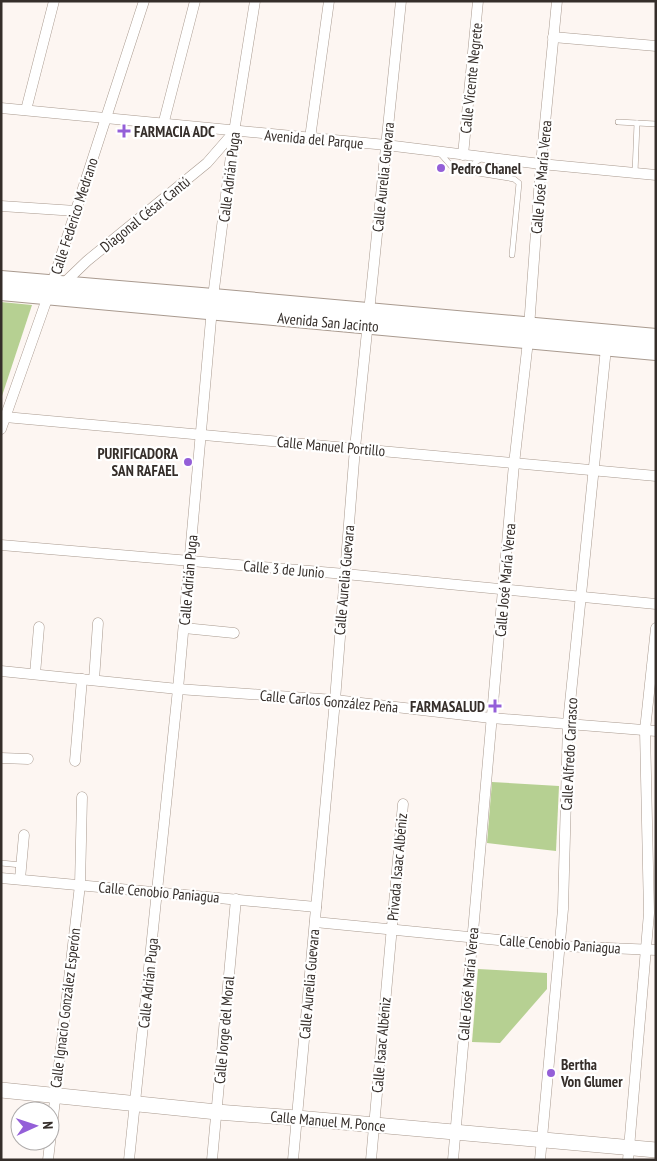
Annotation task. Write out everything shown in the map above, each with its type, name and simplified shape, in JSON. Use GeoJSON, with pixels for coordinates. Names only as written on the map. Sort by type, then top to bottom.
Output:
{"type":"FeatureCollection","features":[{"type":"Feature","properties":{"kind":"main road","name":"Avenida San Jacinto"},"geometry":{"type":"LineString","coordinates":[[1,279],[55,290],[529,334],[656,337]]}},
{"type":"Feature","properties":{"kind":"main road","name":"Avenida San Jacinto"},"geometry":{"type":"LineString","coordinates":[[1,292],[55,290]]}},
{"type":"Feature","properties":{"kind":"main road","name":"Avenida San Jacinto"},"geometry":{"type":"LineString","coordinates":[[529,334],[606,348],[656,352]]}},
{"type":"Feature","properties":{"kind":"street"},"geometry":{"type":"LineString","coordinates":[[26,110],[54,1]]}},
{"type":"Feature","properties":{"kind":"street","name":"Calle Federico Medrano"},"geometry":{"type":"LineString","coordinates":[[1,429],[55,290],[76,211],[144,1]]}},
{"type":"Feature","properties":{"kind":"street"},"geometry":{"type":"LineString","coordinates":[[163,125],[195,1]]}},
{"type":"Feature","properties":{"kind":"street","name":"Calle Adrián Puga"},"geometry":{"type":"LineString","coordinates":[[129,1160],[184,628],[212,304],[234,132],[255,1]]}},
{"type":"Feature","properties":{"kind":"street"},"geometry":{"type":"LineString","coordinates":[[310,138],[329,1]]}},
{"type":"Feature","properties":{"kind":"street","name":"Calle Aurelia Guevara"},"geometry":{"type":"LineString","coordinates":[[293,1160],[356,448],[401,1]]}},
{"type":"Feature","properties":{"kind":"street","name":"Calle Vicente Negrete"},"geometry":{"type":"LineString","coordinates":[[463,154],[478,1]]}},
{"type":"Feature","properties":{"kind":"street","name":"Calle José María Verea"},"geometry":{"type":"LineString","coordinates":[[453,1160],[514,464],[529,334],[541,164],[557,1]]}},
{"type":"Feature","properties":{"kind":"street"},"geometry":{"type":"LineString","coordinates":[[553,37],[656,46]]}},
{"type":"Feature","properties":{"kind":"street","name":"Avenida del Parque"},"geometry":{"type":"LineString","coordinates":[[1,108],[234,132],[386,145],[541,164],[656,175]]}},
{"type":"Feature","properties":{"kind":"street","name":"Diagonal César Cantú"},"geometry":{"type":"LineString","coordinates":[[55,290],[87,261],[207,163],[234,132]]}},
{"type":"Feature","properties":{"kind":"street"},"geometry":{"type":"LineString","coordinates":[[1,206],[76,211]]}},
{"type":"Feature","properties":{"kind":"street","name":"Calle Alfredo Carrasco"},"geometry":{"type":"LineString","coordinates":[[540,1160],[563,910],[568,723],[606,348]]}},
{"type":"Feature","properties":{"kind":"street","name":"Calle Manuel Portillo"},"geometry":{"type":"LineString","coordinates":[[6,417],[656,476]]}},
{"type":"Feature","properties":{"kind":"street","name":"Calle 3 de Junio"},"geometry":{"type":"LineString","coordinates":[[1,546],[345,574],[656,604]]}},
{"type":"Feature","properties":{"kind":"street"},"geometry":{"type":"LineString","coordinates":[[94,680],[98,623]]}},
{"type":"Feature","properties":{"kind":"street"},"geometry":{"type":"LineString","coordinates":[[35,674],[39,627]]}},
{"type":"Feature","properties":{"kind":"street"},"geometry":{"type":"LineString","coordinates":[[184,628],[234,633]]}},
{"type":"Feature","properties":{"kind":"street"},"geometry":{"type":"LineString","coordinates":[[628,1154],[651,950],[649,913],[651,730],[656,628]]}},
{"type":"Feature","properties":{"kind":"street","name":"Calle Carlos González Peña"},"geometry":{"type":"LineString","coordinates":[[1,671],[178,689],[335,700],[491,718],[651,730]]}},
{"type":"Feature","properties":{"kind":"street"},"geometry":{"type":"LineString","coordinates":[[75,761],[82,679]]}},
{"type":"Feature","properties":{"kind":"street"},"geometry":{"type":"LineString","coordinates":[[1,758],[28,759]]}},
{"type":"Feature","properties":{"kind":"street","name":"Calle Ignacio González Esperón"},"geometry":{"type":"LineString","coordinates":[[48,1160],[80,885],[82,797]]}},
{"type":"Feature","properties":{"kind":"street","name":"Privada Isaac Albéniz"},"geometry":{"type":"LineString","coordinates":[[392,929],[403,804]]}},
{"type":"Feature","properties":{"kind":"street"},"geometry":{"type":"LineString","coordinates":[[20,879],[24,835]]}},
{"type":"Feature","properties":{"kind":"street","name":"Calle Cenobio Paniagua"},"geometry":{"type":"LineString","coordinates":[[1,878],[316,907]]}},
{"type":"Feature","properties":{"kind":"street","name":"Calle Jorge del Moral"},"geometry":{"type":"LineString","coordinates":[[212,1160],[236,899]]}},
{"type":"Feature","properties":{"kind":"street","name":"Calle Cenobio Paniagua"},"geometry":{"type":"LineString","coordinates":[[315,922],[560,946],[651,950]]}},
{"type":"Feature","properties":{"kind":"street","name":"Calle Isaac Albéniz"},"geometry":{"type":"LineString","coordinates":[[371,1160],[392,929]]}},
{"type":"Feature","properties":{"kind":"street","name":"Calle Manuel M. Ponce"},"geometry":{"type":"LineString","coordinates":[[1,1090],[217,1112],[374,1124],[542,1140],[628,1154],[656,1150]]}},
{"type":"Feature","properties":{"kind":"lane"},"geometry":{"type":"LineString","coordinates":[[618,122],[656,124]]}},
{"type":"Feature","properties":{"kind":"lane"},"geometry":{"type":"LineString","coordinates":[[635,173],[637,123]]}},
{"type":"Feature","properties":{"kind":"lane"},"geometry":{"type":"LineString","coordinates":[[439,152],[453,168],[467,168],[478,173],[514,179],[519,183],[512,256]]}},
{"type":"Feature","properties":{"kind":"lane"},"geometry":{"type":"LineString","coordinates":[[467,168],[483,157]]}},
{"type":"Feature","properties":{"kind":"lane"},"geometry":{"type":"LineString","coordinates":[[1,863],[22,865]]}},
{"type":"Feature","properties":{"kind":"green space"},"geometry":{"type":"Polygon","coordinates":[[[1,302],[32,305],[1,399],[1,302]]]}},
{"type":"Feature","properties":{"kind":"green space"},"geometry":{"type":"Polygon","coordinates":[[[492,782],[559,786],[556,851],[487,843],[492,782]]]}},
{"type":"Feature","properties":{"kind":"green space"},"geometry":{"type":"Polygon","coordinates":[[[478,969],[547,973],[547,989],[500,1043],[472,1042],[478,969]]]}},
{"type":"Feature","properties":{"kind":"place","name":"FARMACIA ADC"},"geometry":{"type":"Point","coordinates":[124,131]}},
{"type":"Feature","properties":{"kind":"place","name":"Pedro Chanel"},"geometry":{"type":"Point","coordinates":[441,168]}},
{"type":"Feature","properties":{"kind":"place","name":"PURIFICADORA SAN RAFAEL"},"geometry":{"type":"Point","coordinates":[188,462]}},
{"type":"Feature","properties":{"kind":"place","name":"FARMASALUD"},"geometry":{"type":"Point","coordinates":[495,706]}},
{"type":"Feature","properties":{"kind":"place","name":"Bertha Von Glumer"},"geometry":{"type":"Point","coordinates":[551,1073]}}]}
